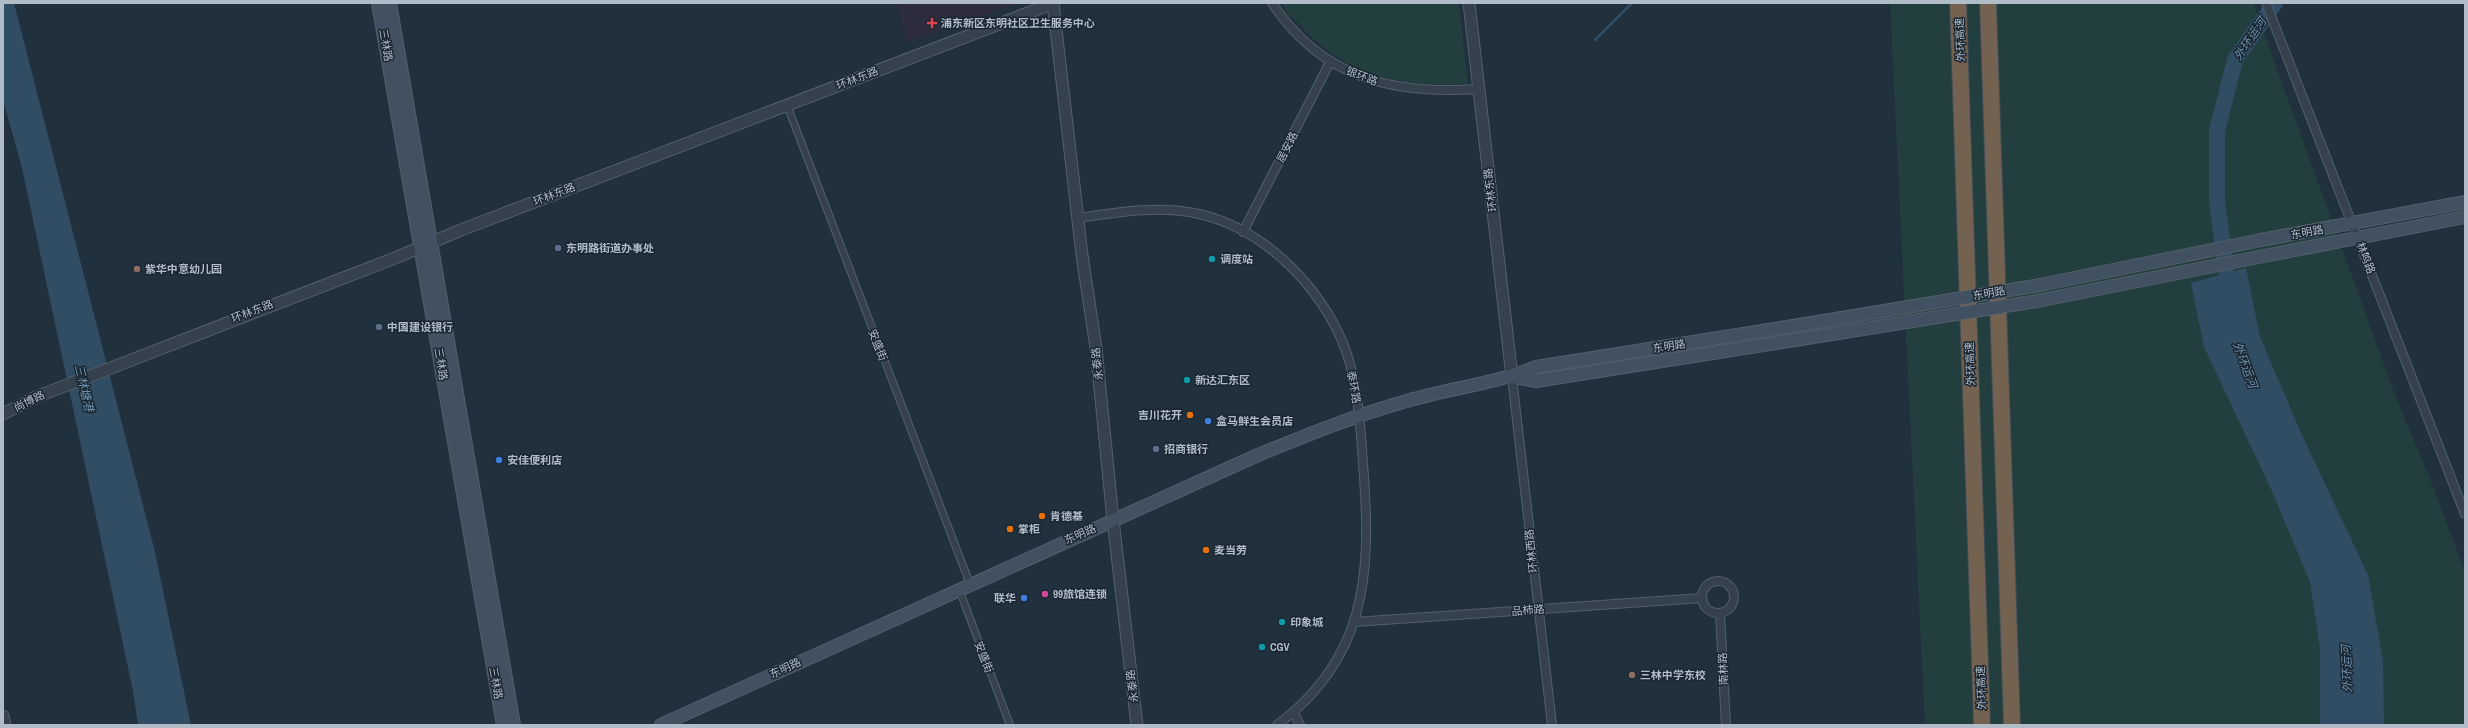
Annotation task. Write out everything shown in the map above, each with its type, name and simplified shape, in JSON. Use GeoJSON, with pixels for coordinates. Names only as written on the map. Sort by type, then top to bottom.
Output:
{"type":"FeatureCollection","features":[{"type":"Feature","properties":{"kind":"highway","name":"外环高速"},"geometry":{"type":"LineString","coordinates":[[1958,3],[1982,725]]}},
{"type":"Feature","properties":{"kind":"highway"},"geometry":{"type":"LineString","coordinates":[[1988,3],[2012,725]]}},
{"type":"Feature","properties":{"kind":"main road","name":"三林路"},"geometry":{"type":"LineString","coordinates":[[378,3],[426,244],[514,725]]}},
{"type":"Feature","properties":{"kind":"main road","name":"三林路"},"geometry":{"type":"LineString","coordinates":[[390,3],[426,244],[503,725]]}},
{"type":"Feature","properties":{"kind":"main road","name":"东明路"},"geometry":{"type":"LineString","coordinates":[[661,725],[1258,455],[1359,416],[1407,400],[1512,377],[1536,367],[2040,285],[2261,240],[2465,202]]}},
{"type":"Feature","properties":{"kind":"main road","name":"东明路"},"geometry":{"type":"LineString","coordinates":[[1512,377],[1536,381],[2037,301],[2465,217]]}},
{"type":"Feature","properties":{"kind":"street","name":"环林东路"},"geometry":{"type":"LineString","coordinates":[[56,388],[1053,3]]}},
{"type":"Feature","properties":{"kind":"street","name":"永泰路"},"geometry":{"type":"LineString","coordinates":[[1053,3],[1078,218],[1096,348],[1113,520],[1137,725]]}},
{"type":"Feature","properties":{"kind":"street","name":"银环路"},"geometry":{"type":"LineString","coordinates":[[1272,3],[1302,40],[1330,62],[1365,78],[1402,88],[1428,91],[1478,89]]}},
{"type":"Feature","properties":{"kind":"street","name":"环林东路"},"geometry":{"type":"LineString","coordinates":[[1469,3],[1512,377]]}},
{"type":"Feature","properties":{"kind":"street","name":"林鸣路"},"geometry":{"type":"LineString","coordinates":[[2266,3],[2465,514]]}},
{"type":"Feature","properties":{"kind":"street","name":"居安路"},"geometry":{"type":"LineString","coordinates":[[1243,232],[1330,62]]}},
{"type":"Feature","properties":{"kind":"street","name":"安盛街"},"geometry":{"type":"LineString","coordinates":[[787,105],[970,584]]}},
{"type":"Feature","properties":{"kind":"street","name":"泰环路"},"geometry":{"type":"LineString","coordinates":[[1078,218],[1141,210],[1180,211],[1200,214],[1222,221],[1243,232],[1297,272],[1325,309],[1340,336],[1349,362],[1359,416],[1367,538],[1366,571],[1354,622],[1327,675],[1294,713],[1277,725]]}},
{"type":"Feature","properties":{"kind":"street","name":"环林西路"},"geometry":{"type":"LineString","coordinates":[[1512,377],[1552,725]]}},
{"type":"Feature","properties":{"kind":"street","name":"尚博路"},"geometry":{"type":"LineString","coordinates":[[3,414],[17,405],[56,388]]}},
{"type":"Feature","properties":{"kind":"street"},"geometry":{"type":"LineString","coordinates":[[1717,580],[1729,584],[1735,596],[1731,608],[1720,614],[1708,610],[1702,598],[1703,592],[1710,582],[1717,580]]}},
{"type":"Feature","properties":{"kind":"street","name":"安盛街"},"geometry":{"type":"LineString","coordinates":[[959,589],[1010,725]]}},
{"type":"Feature","properties":{"kind":"street","name":"品柿路"},"geometry":{"type":"LineString","coordinates":[[1354,622],[1702,598]]}},
{"type":"Feature","properties":{"kind":"street","name":"南林路"},"geometry":{"type":"LineString","coordinates":[[1720,614],[1726,725]]}},
{"type":"Feature","properties":{"kind":"street"},"geometry":{"type":"LineString","coordinates":[[1294,713],[1300,725]]}},
{"type":"Feature","properties":{"kind":"street"},"geometry":{"type":"LineString","coordinates":[[3,716],[5,725]]}},
{"type":"Feature","properties":{"kind":"shaded area","name":"浦东新区东明社区卫生服务中心"},"geometry":{"type":"Polygon","coordinates":[[[896,3],[1020,3],[907,42],[896,3]]]}},
{"type":"Feature","properties":{"kind":"green space"},"geometry":{"type":"Polygon","coordinates":[[[1281,3],[1459,3],[1468,84],[1421,83],[1399,80],[1377,75],[1357,68],[1337,57],[1319,43],[1290,15],[1281,3]]]}},
{"type":"Feature","properties":{"kind":"green space"},"geometry":{"type":"Polygon","coordinates":[[[1890,3],[2253,3],[2395,395],[2428,474],[2465,572],[2465,725],[1925,725],[1890,3]]]}},
{"type":"Feature","properties":{"kind":"water","name":"三林塘港"},"geometry":{"type":"Polygon","coordinates":[[[3,3],[14,3],[155,552],[191,725],[138,725],[133,691],[22,168],[3,100],[3,3]]]}},
{"type":"Feature","properties":{"kind":"water"},"geometry":{"type":"Polygon","coordinates":[[[2246,268],[2260,337],[2302,435],[2368,575],[2383,661],[2384,725],[2320,725],[2320,648],[2310,582],[2271,489],[2204,347],[2191,283],[2246,268]]]}},
{"type":"Feature","properties":{"kind":"waterway"},"geometry":{"type":"LineString","coordinates":[[1595,40],[1632,3]]}},
{"type":"Feature","properties":{"kind":"waterway","name":"外环运河"},"geometry":{"type":"LineString","coordinates":[[2229,294],[2217,201],[2217,131],[2235,60],[2275,3]]}},
{"type":"Feature","properties":{"kind":"place","name":"浦东新区东明社区卫生服务中心"},"geometry":{"type":"Point","coordinates":[932,23]}},
{"type":"Feature","properties":{"kind":"place","name":"东明路街道办事处"},"geometry":{"type":"Point","coordinates":[558,248]}},
{"type":"Feature","properties":{"kind":"place","name":"调度站"},"geometry":{"type":"Point","coordinates":[1212,259]}},
{"type":"Feature","properties":{"kind":"place","name":"紫华中意幼儿园"},"geometry":{"type":"Point","coordinates":[137,269]}},
{"type":"Feature","properties":{"kind":"place","name":"中国建设银行"},"geometry":{"type":"Point","coordinates":[379,327]}},
{"type":"Feature","properties":{"kind":"place","name":"新达汇东区"},"geometry":{"type":"Point","coordinates":[1187,380]}},
{"type":"Feature","properties":{"kind":"place","name":"吉川花开"},"geometry":{"type":"Point","coordinates":[1190,415]}},
{"type":"Feature","properties":{"kind":"place","name":"盒马鲜生会员店"},"geometry":{"type":"Point","coordinates":[1208,421]}},
{"type":"Feature","properties":{"kind":"place","name":"招商银行"},"geometry":{"type":"Point","coordinates":[1156,449]}},
{"type":"Feature","properties":{"kind":"place","name":"安佳便利店"},"geometry":{"type":"Point","coordinates":[499,460]}},
{"type":"Feature","properties":{"kind":"place","name":"肯德基"},"geometry":{"type":"Point","coordinates":[1042,516]}},
{"type":"Feature","properties":{"kind":"place","name":"掌柜"},"geometry":{"type":"Point","coordinates":[1010,529]}},
{"type":"Feature","properties":{"kind":"place","name":"麦当劳"},"geometry":{"type":"Point","coordinates":[1206,550]}},
{"type":"Feature","properties":{"kind":"place","name":"99旅馆连锁"},"geometry":{"type":"Point","coordinates":[1045,594]}},
{"type":"Feature","properties":{"kind":"place","name":"联华"},"geometry":{"type":"Point","coordinates":[1024,598]}},
{"type":"Feature","properties":{"kind":"place","name":"印象城"},"geometry":{"type":"Point","coordinates":[1282,622]}},
{"type":"Feature","properties":{"kind":"place","name":"CGV"},"geometry":{"type":"Point","coordinates":[1262,647]}},
{"type":"Feature","properties":{"kind":"place","name":"三林中学东校"},"geometry":{"type":"Point","coordinates":[1632,675]}}]}
